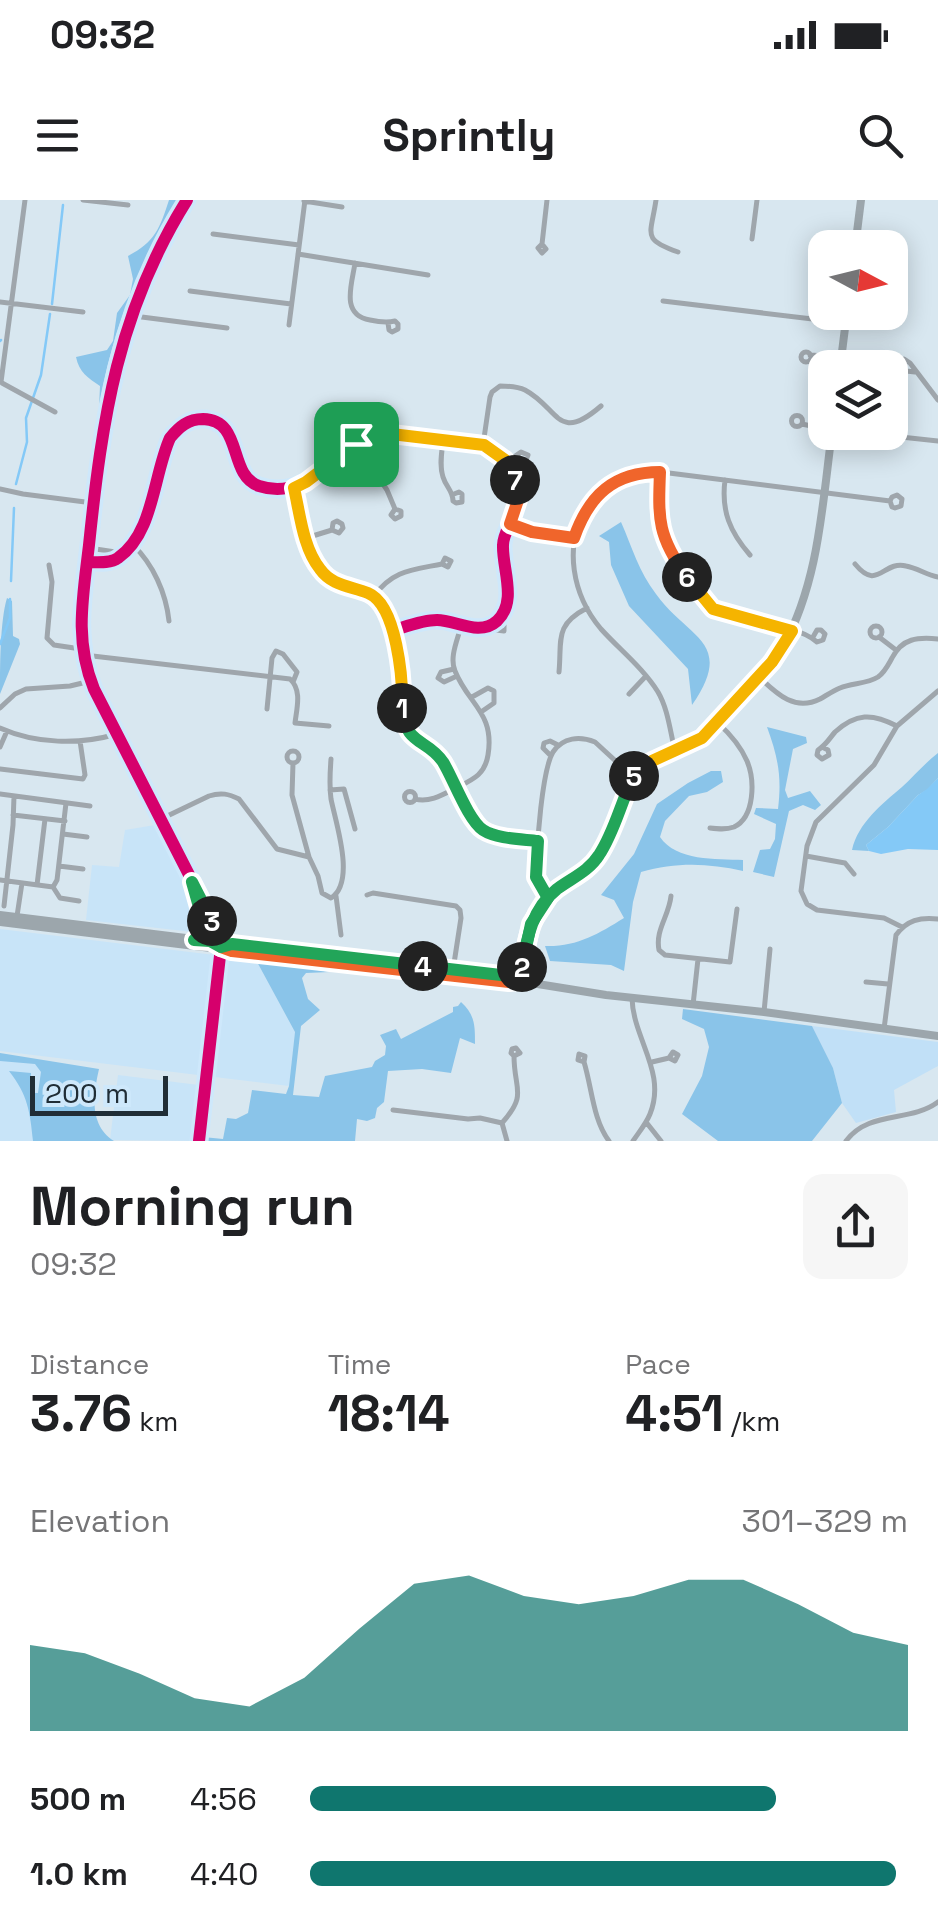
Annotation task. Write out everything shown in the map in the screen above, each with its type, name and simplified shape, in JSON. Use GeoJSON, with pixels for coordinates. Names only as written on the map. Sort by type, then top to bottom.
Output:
{"type":"FeatureCollection","features":[{"type":"Feature","properties":{"kind":"street"},"geometry":{"type":"LineString","coordinates":[[25,200],[1,383],[55,412]]}},
{"type":"Feature","properties":{"kind":"street"},"geometry":{"type":"LineString","coordinates":[[83,200],[128,205]]}},
{"type":"Feature","properties":{"kind":"street"},"geometry":{"type":"LineString","coordinates":[[187,200],[166,235],[118,356],[105,416],[80,628],[91,681],[221,947],[199,1141]]}},
{"type":"Feature","properties":{"kind":"street"},"geometry":{"type":"LineString","coordinates":[[542,244],[548,200]]}},
{"type":"Feature","properties":{"kind":"street"},"geometry":{"type":"LineString","coordinates":[[656,200],[653,241],[678,252]]}},
{"type":"Feature","properties":{"kind":"street"},"geometry":{"type":"LineString","coordinates":[[752,239],[757,200]]}},
{"type":"Feature","properties":{"kind":"street"},"geometry":{"type":"LineString","coordinates":[[858,230],[861,200]]}},
{"type":"Feature","properties":{"kind":"street"},"geometry":{"type":"LineString","coordinates":[[289,325],[305,201],[342,206]]}},
{"type":"Feature","properties":{"kind":"street"},"geometry":{"type":"LineString","coordinates":[[213,234],[299,245]]}},
{"type":"Feature","properties":{"kind":"street"},"geometry":{"type":"LineString","coordinates":[[298,254],[428,275]]}},
{"type":"Feature","properties":{"kind":"street"},"geometry":{"type":"LineString","coordinates":[[355,263],[352,311],[362,318],[388,323]]}},
{"type":"Feature","properties":{"kind":"street"},"geometry":{"type":"LineString","coordinates":[[190,290],[291,304]]}},
{"type":"Feature","properties":{"kind":"street"},"geometry":{"type":"LineString","coordinates":[[663,301],[808,318]]}},
{"type":"Feature","properties":{"kind":"street"},"geometry":{"type":"LineString","coordinates":[[0,302],[82,312]]}},
{"type":"Feature","properties":{"kind":"street"},"geometry":{"type":"LineString","coordinates":[[131,316],[226,328]]}},
{"type":"Feature","properties":{"kind":"street"},"geometry":{"type":"LineString","coordinates":[[914,372],[938,400]]}},
{"type":"Feature","properties":{"kind":"street"},"geometry":{"type":"LineString","coordinates":[[484,445],[490,397],[500,386],[523,388],[556,418],[569,422],[582,421],[601,406]]}},
{"type":"Feature","properties":{"kind":"street"},"geometry":{"type":"LineString","coordinates":[[87,562],[112,561],[132,544],[142,528],[165,449],[178,428],[194,420],[217,423],[232,438],[244,477],[272,488],[294,488],[306,482],[369,435],[383,433],[484,445],[509,466],[518,500],[503,543],[508,592],[500,617],[478,628],[435,620],[391,631]]}},
{"type":"Feature","properties":{"kind":"street"},"geometry":{"type":"LineString","coordinates":[[802,424],[808,425]]}},
{"type":"Feature","properties":{"kind":"street"},"geometry":{"type":"LineString","coordinates":[[908,438],[938,441]]}},
{"type":"Feature","properties":{"kind":"street"},"geometry":{"type":"LineString","coordinates":[[443,440],[442,472],[454,494]]}},
{"type":"Feature","properties":{"kind":"street"},"geometry":{"type":"LineString","coordinates":[[356,444],[395,508]]}},
{"type":"Feature","properties":{"kind":"street"},"geometry":{"type":"LineString","coordinates":[[519,981],[531,924],[548,898],[598,856],[633,777],[647,764],[697,742],[783,647],[815,563],[830,450]]}},
{"type":"Feature","properties":{"kind":"street"},"geometry":{"type":"LineString","coordinates":[[674,751],[662,700],[587,608],[574,570],[574,538],[591,504],[613,482],[644,472],[890,501]]}},
{"type":"Feature","properties":{"kind":"street"},"geometry":{"type":"LineString","coordinates":[[660,472],[658,508],[664,540],[674,560],[713,609],[813,637]]}},
{"type":"Feature","properties":{"kind":"street"},"geometry":{"type":"LineString","coordinates":[[725,480],[725,514],[750,555]]}},
{"type":"Feature","properties":{"kind":"street"},"geometry":{"type":"LineString","coordinates":[[0,488],[93,503]]}},
{"type":"Feature","properties":{"kind":"street"},"geometry":{"type":"LineString","coordinates":[[294,488],[306,538],[314,560],[326,576],[342,586],[374,596],[385,608],[401,670],[406,729],[440,758],[475,822],[485,831],[538,841]]}},
{"type":"Feature","properties":{"kind":"street"},"geometry":{"type":"LineString","coordinates":[[510,524],[532,532],[574,538]]}},
{"type":"Feature","properties":{"kind":"street"},"geometry":{"type":"LineString","coordinates":[[306,538],[332,530]]}},
{"type":"Feature","properties":{"kind":"street"},"geometry":{"type":"LineString","coordinates":[[132,544],[155,574],[169,622]]}},
{"type":"Feature","properties":{"kind":"street"},"geometry":{"type":"LineString","coordinates":[[88,548],[122,553]]}},
{"type":"Feature","properties":{"kind":"street"},"geometry":{"type":"LineString","coordinates":[[374,596],[394,576],[442,564]]}},
{"type":"Feature","properties":{"kind":"street"},"geometry":{"type":"LineString","coordinates":[[855,564],[869,576],[904,565],[938,577]]}},
{"type":"Feature","properties":{"kind":"street"},"geometry":{"type":"LineString","coordinates":[[49,565],[52,582],[47,634],[54,645],[290,678],[298,692],[295,722],[329,726]]}},
{"type":"Feature","properties":{"kind":"street"},"geometry":{"type":"LineString","coordinates":[[559,672],[563,628],[569,618],[587,608]]}},
{"type":"Feature","properties":{"kind":"street"},"geometry":{"type":"LineString","coordinates":[[491,624],[496,630],[504,630],[500,617]]}},
{"type":"Feature","properties":{"kind":"street"},"geometry":{"type":"LineString","coordinates":[[415,799],[425,801],[456,788],[481,774],[487,762],[489,731],[456,672],[454,654],[461,626]]}},
{"type":"Feature","properties":{"kind":"street"},"geometry":{"type":"LineString","coordinates":[[880,637],[896,650]]}},
{"type":"Feature","properties":{"kind":"street"},"geometry":{"type":"LineString","coordinates":[[759,677],[786,700],[798,704],[813,702],[838,688],[876,678],[902,644],[915,638],[938,640]]}},
{"type":"Feature","properties":{"kind":"street"},"geometry":{"type":"LineString","coordinates":[[268,710],[272,658],[276,651],[296,672],[293,682]]}},
{"type":"Feature","properties":{"kind":"street"},"geometry":{"type":"LineString","coordinates":[[628,694],[646,676]]}},
{"type":"Feature","properties":{"kind":"street"},"geometry":{"type":"LineString","coordinates":[[0,708],[26,689],[91,681]]}},
{"type":"Feature","properties":{"kind":"street"},"geometry":{"type":"LineString","coordinates":[[472,697],[488,688],[496,693],[493,704],[481,712]]}},
{"type":"Feature","properties":{"kind":"street"},"geometry":{"type":"LineString","coordinates":[[902,927],[884,918],[818,910],[807,904],[801,890],[808,839],[816,822],[874,764],[896,726],[938,691]]}},
{"type":"Feature","properties":{"kind":"street"},"geometry":{"type":"LineString","coordinates":[[824,748],[833,734],[860,717],[881,718],[896,726]]}},
{"type":"Feature","properties":{"kind":"street"},"geometry":{"type":"LineString","coordinates":[[710,828],[730,828],[742,822],[748,812],[751,789],[747,760],[718,723]]}},
{"type":"Feature","properties":{"kind":"street"},"geometry":{"type":"LineString","coordinates":[[0,746],[4,729],[35,738],[80,741],[117,734]]}},
{"type":"Feature","properties":{"kind":"street"},"geometry":{"type":"LineString","coordinates":[[548,898],[536,877],[551,756],[559,745],[575,738],[595,742],[633,777]]}},
{"type":"Feature","properties":{"kind":"street"},"geometry":{"type":"LineString","coordinates":[[0,770],[83,779],[80,741]]}},
{"type":"Feature","properties":{"kind":"street"},"geometry":{"type":"LineString","coordinates":[[551,756],[544,750],[544,743],[559,745]]}},
{"type":"Feature","properties":{"kind":"street"},"geometry":{"type":"LineString","coordinates":[[331,759],[330,790],[344,864],[336,896],[341,934]]}},
{"type":"Feature","properties":{"kind":"street"},"geometry":{"type":"LineString","coordinates":[[293,763],[292,795],[309,857],[322,893],[330,898],[336,896]]}},
{"type":"Feature","properties":{"kind":"street"},"geometry":{"type":"LineString","coordinates":[[330,790],[344,789],[356,829]]}},
{"type":"Feature","properties":{"kind":"street"},"geometry":{"type":"LineString","coordinates":[[0,794],[90,806]]}},
{"type":"Feature","properties":{"kind":"street"},"geometry":{"type":"LineString","coordinates":[[161,818],[210,796],[226,794],[239,800],[277,849],[309,857]]}},
{"type":"Feature","properties":{"kind":"street"},"geometry":{"type":"LineString","coordinates":[[14,796],[2,910],[18,921],[92,933],[146,933],[210,941],[232,951],[519,981],[938,1036]]}},
{"type":"Feature","properties":{"kind":"street"},"geometry":{"type":"LineString","coordinates":[[53,887],[66,803]]}},
{"type":"Feature","properties":{"kind":"street"},"geometry":{"type":"LineString","coordinates":[[12,815],[65,821]]}},
{"type":"Feature","properties":{"kind":"street"},"geometry":{"type":"LineString","coordinates":[[38,885],[46,819]]}},
{"type":"Feature","properties":{"kind":"street"},"geometry":{"type":"LineString","coordinates":[[63,834],[87,837]]}},
{"type":"Feature","properties":{"kind":"street"},"geometry":{"type":"LineString","coordinates":[[806,856],[845,863],[854,874]]}},
{"type":"Feature","properties":{"kind":"street"},"geometry":{"type":"LineString","coordinates":[[59,866],[83,869]]}},
{"type":"Feature","properties":{"kind":"street"},"geometry":{"type":"LineString","coordinates":[[3,881],[53,887],[60,898],[79,901]]}},
{"type":"Feature","properties":{"kind":"street"},"geometry":{"type":"LineString","coordinates":[[192,882],[205,928],[194,940]]}},
{"type":"Feature","properties":{"kind":"street"},"geometry":{"type":"LineString","coordinates":[[18,921],[22,883]]}},
{"type":"Feature","properties":{"kind":"street"},"geometry":{"type":"LineString","coordinates":[[368,895],[446,903],[460,910],[454,970]]}},
{"type":"Feature","properties":{"kind":"street"},"geometry":{"type":"LineString","coordinates":[[671,896],[660,931],[659,950],[665,955],[730,962],[737,908]]}},
{"type":"Feature","properties":{"kind":"street"},"geometry":{"type":"LineString","coordinates":[[884,1029],[894,939],[902,927],[920,918],[938,919]]}},
{"type":"Feature","properties":{"kind":"street"},"geometry":{"type":"LineString","coordinates":[[0,922],[43,920],[221,947],[232,944],[510,976],[519,981]]}},
{"type":"Feature","properties":{"kind":"street"},"geometry":{"type":"LineString","coordinates":[[764,1012],[770,949]]}},
{"type":"Feature","properties":{"kind":"street"},"geometry":{"type":"LineString","coordinates":[[693,1004],[698,959]]}},
{"type":"Feature","properties":{"kind":"street"},"geometry":{"type":"LineString","coordinates":[[340,964],[344,960],[372,960]]}},
{"type":"Feature","properties":{"kind":"street"},"geometry":{"type":"LineString","coordinates":[[454,970],[475,978]]}},
{"type":"Feature","properties":{"kind":"street"},"geometry":{"type":"LineString","coordinates":[[866,982],[888,984]]}},
{"type":"Feature","properties":{"kind":"street"},"geometry":{"type":"LineString","coordinates":[[632,998],[634,1020],[652,1062],[655,1095],[646,1122],[633,1141]]}},
{"type":"Feature","properties":{"kind":"street"},"geometry":{"type":"LineString","coordinates":[[502,1123],[514,1110],[518,1098],[514,1056]]}},
{"type":"Feature","properties":{"kind":"street"},"geometry":{"type":"LineString","coordinates":[[652,1062],[669,1058]]}},
{"type":"Feature","properties":{"kind":"street"},"geometry":{"type":"LineString","coordinates":[[584,1062],[598,1118],[609,1141]]}},
{"type":"Feature","properties":{"kind":"street"},"geometry":{"type":"LineString","coordinates":[[846,1141],[868,1123],[923,1112],[938,1102]]}},
{"type":"Feature","properties":{"kind":"street"},"geometry":{"type":"LineString","coordinates":[[393,1110],[502,1123]]}},
{"type":"Feature","properties":{"kind":"street"},"geometry":{"type":"LineString","coordinates":[[646,1122],[661,1141]]}},
{"type":"Feature","properties":{"kind":"street"},"geometry":{"type":"LineString","coordinates":[[502,1123],[508,1141]]}},
{"type":"Feature","properties":{"kind":"shaded area"},"geometry":{"type":"Polygon","coordinates":[[[169,200],[178,200],[128,300],[99,408],[100,386],[82,371],[76,357],[107,350],[113,341],[117,313],[130,295],[133,279],[128,256],[155,233],[169,200]]]}},
{"type":"Feature","properties":{"kind":"shaded area"},"geometry":{"type":"Polygon","coordinates":[[[621,522],[650,586],[702,642],[708,654],[704,684],[692,705],[688,669],[629,606],[611,565],[609,542],[599,536],[621,522]]]}},
{"type":"Feature","properties":{"kind":"shaded area"},"geometry":{"type":"Polygon","coordinates":[[[7,598],[12,601],[13,636],[20,644],[0,694],[2,631],[7,598]]]}},
{"type":"Feature","properties":{"kind":"shaded area"},"geometry":{"type":"Polygon","coordinates":[[[767,727],[806,737],[807,743],[793,749],[785,790],[788,798],[810,791],[821,805],[815,810],[803,805],[789,811],[774,877],[753,872],[760,850],[770,849],[775,839],[776,824],[754,814],[756,808],[778,809],[778,767],[767,727]]]}},
{"type":"Feature","properties":{"kind":"shaded area"},"geometry":{"type":"Polygon","coordinates":[[[938,753],[938,778],[866,845],[869,851],[852,850],[872,815],[938,753]]]}},
{"type":"Feature","properties":{"kind":"shaded area"},"geometry":{"type":"Polygon","coordinates":[[[711,771],[721,771],[723,782],[707,792],[689,796],[665,821],[660,837],[686,855],[743,860],[743,871],[692,865],[641,872],[624,971],[611,965],[550,961],[545,946],[577,942],[624,918],[614,900],[601,895],[634,854],[657,804],[711,771]]]}},
{"type":"Feature","properties":{"kind":"shaded area"},"geometry":{"type":"Polygon","coordinates":[[[938,778],[938,850],[908,849],[881,854],[869,851],[866,845],[938,778]]]}},
{"type":"Feature","properties":{"kind":"shaded area"},"geometry":{"type":"Polygon","coordinates":[[[155,825],[200,913],[193,932],[86,920],[92,865],[119,867],[125,830],[155,825]]]}},
{"type":"Feature","properties":{"kind":"shaded area"},"geometry":{"type":"Polygon","coordinates":[[[0,929],[256,960],[295,1032],[289,1086],[0,1051],[0,929]]]}},
{"type":"Feature","properties":{"kind":"shaded area"},"geometry":{"type":"Polygon","coordinates":[[[256,960],[330,972],[306,973],[302,978],[308,999],[320,1010],[301,1026],[293,1095],[319,1097],[325,1076],[372,1067],[385,1055],[386,1046],[380,1035],[396,1029],[401,1039],[453,1012],[453,1007],[461,1002],[473,1021],[475,1044],[460,1038],[451,1073],[422,1069],[388,1071],[384,1102],[377,1108],[375,1118],[357,1119],[355,1141],[203,1141],[203,1137],[223,1139],[227,1118],[236,1119],[248,1113],[252,1090],[286,1094],[289,1086],[295,1032],[256,960]]]}},
{"type":"Feature","properties":{"kind":"shaded area"},"geometry":{"type":"Polygon","coordinates":[[[683,1009],[812,1026],[833,1068],[842,1103],[812,1141],[718,1141],[682,1114],[702,1076],[709,1047],[704,1029],[682,1019],[683,1009]]]}},
{"type":"Feature","properties":{"kind":"shaded area"},"geometry":{"type":"Polygon","coordinates":[[[812,1026],[938,1042],[938,1066],[894,1090],[896,1112],[856,1123],[842,1103],[833,1068],[812,1026]]]}},
{"type":"Feature","properties":{"kind":"shaded area"},"geometry":{"type":"Polygon","coordinates":[[[0,1053],[99,1069],[97,1118],[114,1141],[33,1141],[27,1104],[9,1071],[31,1073],[30,1093],[38,1093],[41,1072],[35,1064],[0,1061],[0,1053]]]}},
{"type":"Feature","properties":{"kind":"shaded area"},"geometry":{"type":"Polygon","coordinates":[[[0,1058],[62,1065],[55,1141],[0,1141],[0,1058]]]}},
{"type":"Feature","properties":{"kind":"shaded area"},"geometry":{"type":"Polygon","coordinates":[[[118,1075],[199,1085],[193,1141],[110,1140],[118,1075]]]}},
{"type":"Feature","properties":{"kind":"waterway"},"geometry":{"type":"LineString","coordinates":[[52,304],[63,205]]}},
{"type":"Feature","properties":{"kind":"waterway"},"geometry":{"type":"LineString","coordinates":[[16,484],[27,442],[26,418],[41,375],[50,314]]}},
{"type":"Feature","properties":{"kind":"waterway"},"geometry":{"type":"LineString","coordinates":[[11,581],[14,508]]}},
{"type":"Feature","properties":{"kind":"waterway"},"geometry":{"type":"LineString","coordinates":[[0,644],[10,618],[10,599]]}},
{"type":"Feature","properties":{"kind":"cycle path"},"geometry":{"type":"LineString","coordinates":[[187,200],[144,283],[117,366],[100,453],[84,583],[82,636],[94,689],[204,904],[221,947],[199,1141]]}},
{"type":"Feature","properties":{"kind":"cycle path"},"geometry":{"type":"LineString","coordinates":[[87,562],[115,560],[130,547],[146,519],[170,438],[193,420],[216,422],[225,428],[249,480],[277,489],[308,480],[361,439],[376,433],[483,445],[506,463],[518,489],[516,509],[503,540],[508,584],[503,613],[483,628],[437,620],[391,631]]}},
{"type":"Feature","properties":{"kind":"route"},"geometry":{"type":"LineString","coordinates":[[356,444],[294,488],[310,552],[326,576],[342,586],[374,596],[385,608],[401,670],[406,729],[440,758],[475,822],[493,834],[538,841],[536,877],[548,898],[531,924],[527,938],[519,981],[232,951],[221,947],[192,882],[205,928],[194,940],[210,941],[221,947],[232,944],[510,976],[519,981],[522,968],[527,938],[531,924],[536,914],[548,898],[560,887],[593,864],[604,848],[633,777],[652,761],[702,738],[772,662],[792,631],[723,614],[704,600],[664,540],[658,508],[660,472],[644,472],[613,482],[591,504],[574,538],[532,532],[510,524],[518,500],[515,479],[505,460],[484,445],[383,433],[369,435],[356,444]]}}]}
